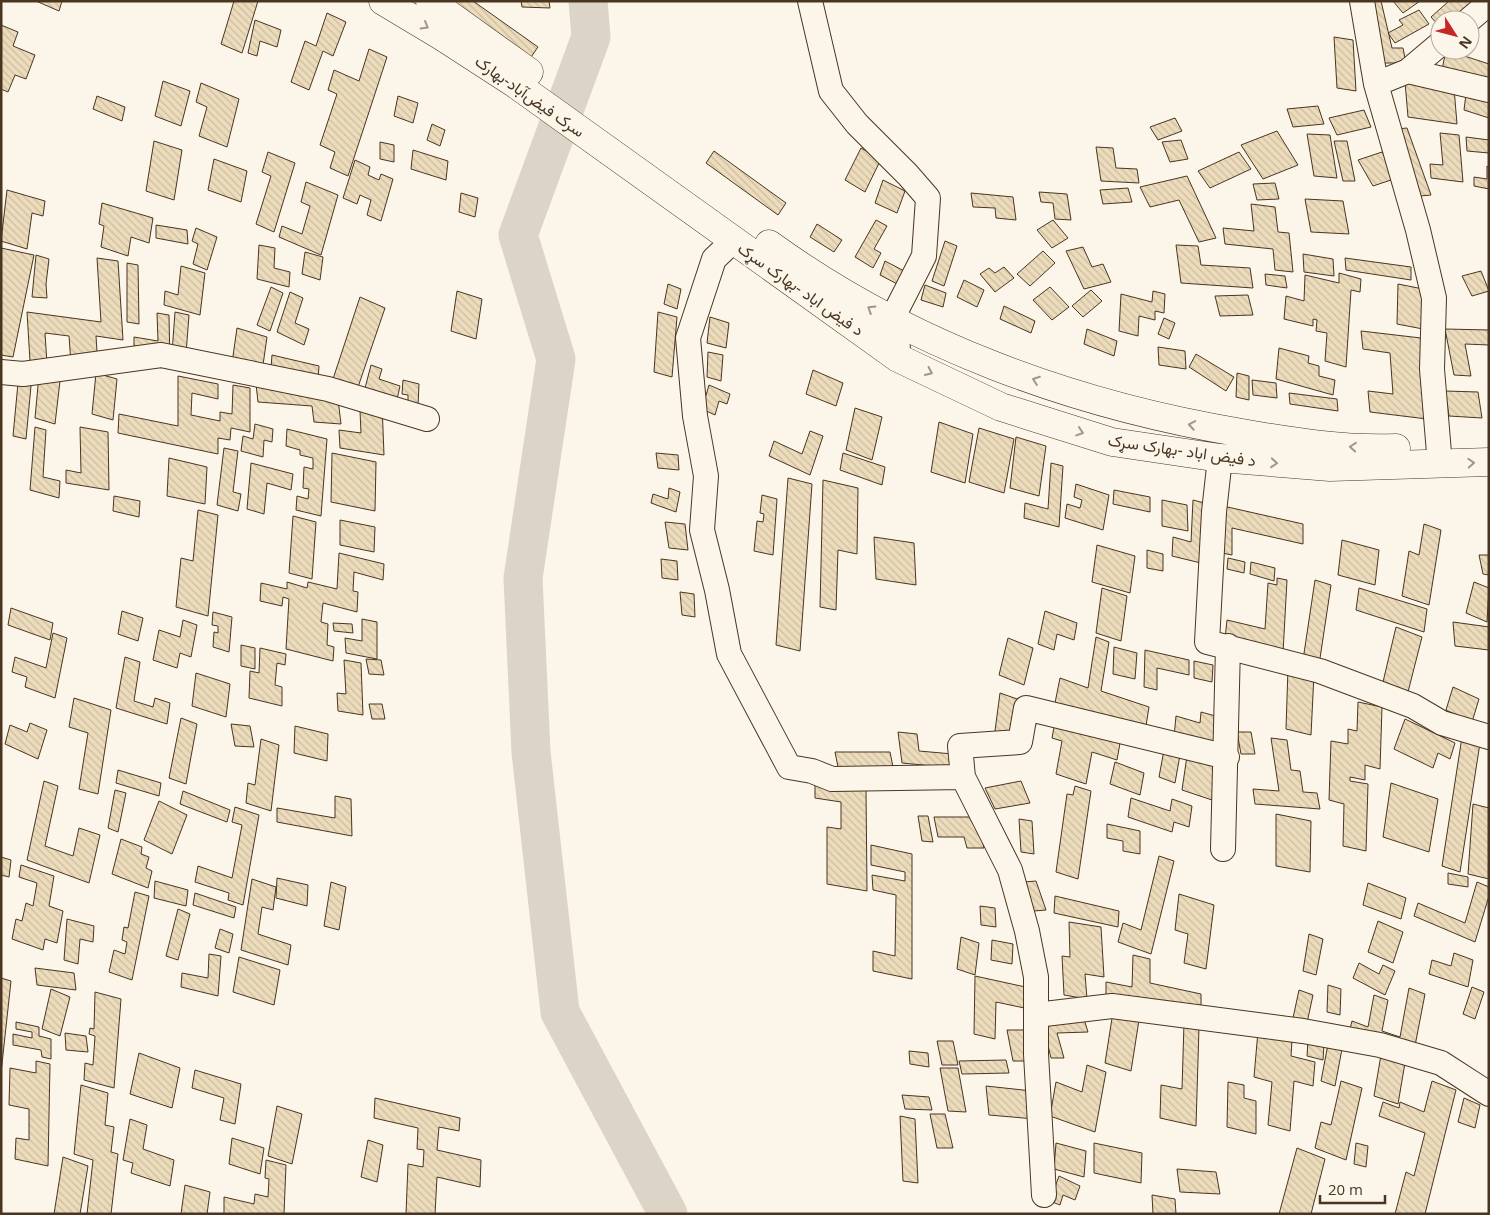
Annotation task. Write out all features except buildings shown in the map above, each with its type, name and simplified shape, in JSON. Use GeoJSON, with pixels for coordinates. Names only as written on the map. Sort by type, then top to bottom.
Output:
{"type":"FeatureCollection","features":[{"type":"Feature","properties":{"kind":"main road","name":"سرک فیض‌آباد-بهارک"},"geometry":{"type":"LineString","coordinates":[[383,1],[443,37],[516,73]]}},
{"type":"Feature","properties":{"kind":"main road","name":"سرک فیض‌آباد-بهارک"},"geometry":{"type":"LineString","coordinates":[[430,1],[516,73],[677,189]]}},
{"type":"Feature","properties":{"kind":"main road","name":"د فیض اباد -بهارک سړک"},"geometry":{"type":"LineString","coordinates":[[677,189],[879,314],[980,360],[1050,386],[1178,422],[1298,442],[1439,455],[1489,462]]}},
{"type":"Feature","properties":{"kind":"main road","name":"د فیض اباد -بهارک سړک"},"geometry":{"type":"LineString","coordinates":[[677,189],[733,241],[898,358],[1001,407],[1112,442],[1220,458],[1330,467],[1439,455],[1489,443]]}},
{"type":"Feature","properties":{"kind":"street"},"geometry":{"type":"LineString","coordinates":[[810,1],[831,91],[857,124],[928,198],[924,256],[897,309],[898,358]]}},
{"type":"Feature","properties":{"kind":"street"},"geometry":{"type":"LineString","coordinates":[[1362,1],[1376,84],[1418,230],[1434,298],[1432,369],[1439,455]]}},
{"type":"Feature","properties":{"kind":"street"},"geometry":{"type":"LineString","coordinates":[[1376,84],[1408,71],[1430,52]]}},
{"type":"Feature","properties":{"kind":"street"},"geometry":{"type":"LineString","coordinates":[[1408,71],[1489,90]]}},
{"type":"Feature","properties":{"kind":"street"},"geometry":{"type":"LineString","coordinates":[[733,241],[714,259],[688,338],[695,416],[706,476],[702,530],[717,590],[729,654],[789,767],[812,771],[832,778],[963,777]]}},
{"type":"Feature","properties":{"kind":"street"},"geometry":{"type":"LineString","coordinates":[[1,372],[23,374],[161,355],[328,390],[427,419]]}},
{"type":"Feature","properties":{"kind":"street"},"geometry":{"type":"LineString","coordinates":[[1220,458],[1214,512],[1206,642],[1228,646],[1320,671],[1413,706],[1442,724],[1489,737]]}},
{"type":"Feature","properties":{"kind":"street"},"geometry":{"type":"LineString","coordinates":[[1223,849],[1227,757],[1228,646]]}},
{"type":"Feature","properties":{"kind":"street"},"geometry":{"type":"LineString","coordinates":[[1044,1195],[1036,977],[1027,932],[1010,870],[963,777],[960,746],[1020,742],[1026,708],[1227,757]]}},
{"type":"Feature","properties":{"kind":"street"},"geometry":{"type":"LineString","coordinates":[[1036,1015],[1112,1006],[1303,1031],[1380,1045],[1441,1063],[1489,1094]]}},
{"type":"Feature","properties":{"kind":"waterway"},"geometry":{"type":"LineString","coordinates":[[588,1],[591,37],[518,235],[556,359],[523,578],[531,752],[560,1012],[668,1214]]}}]}
